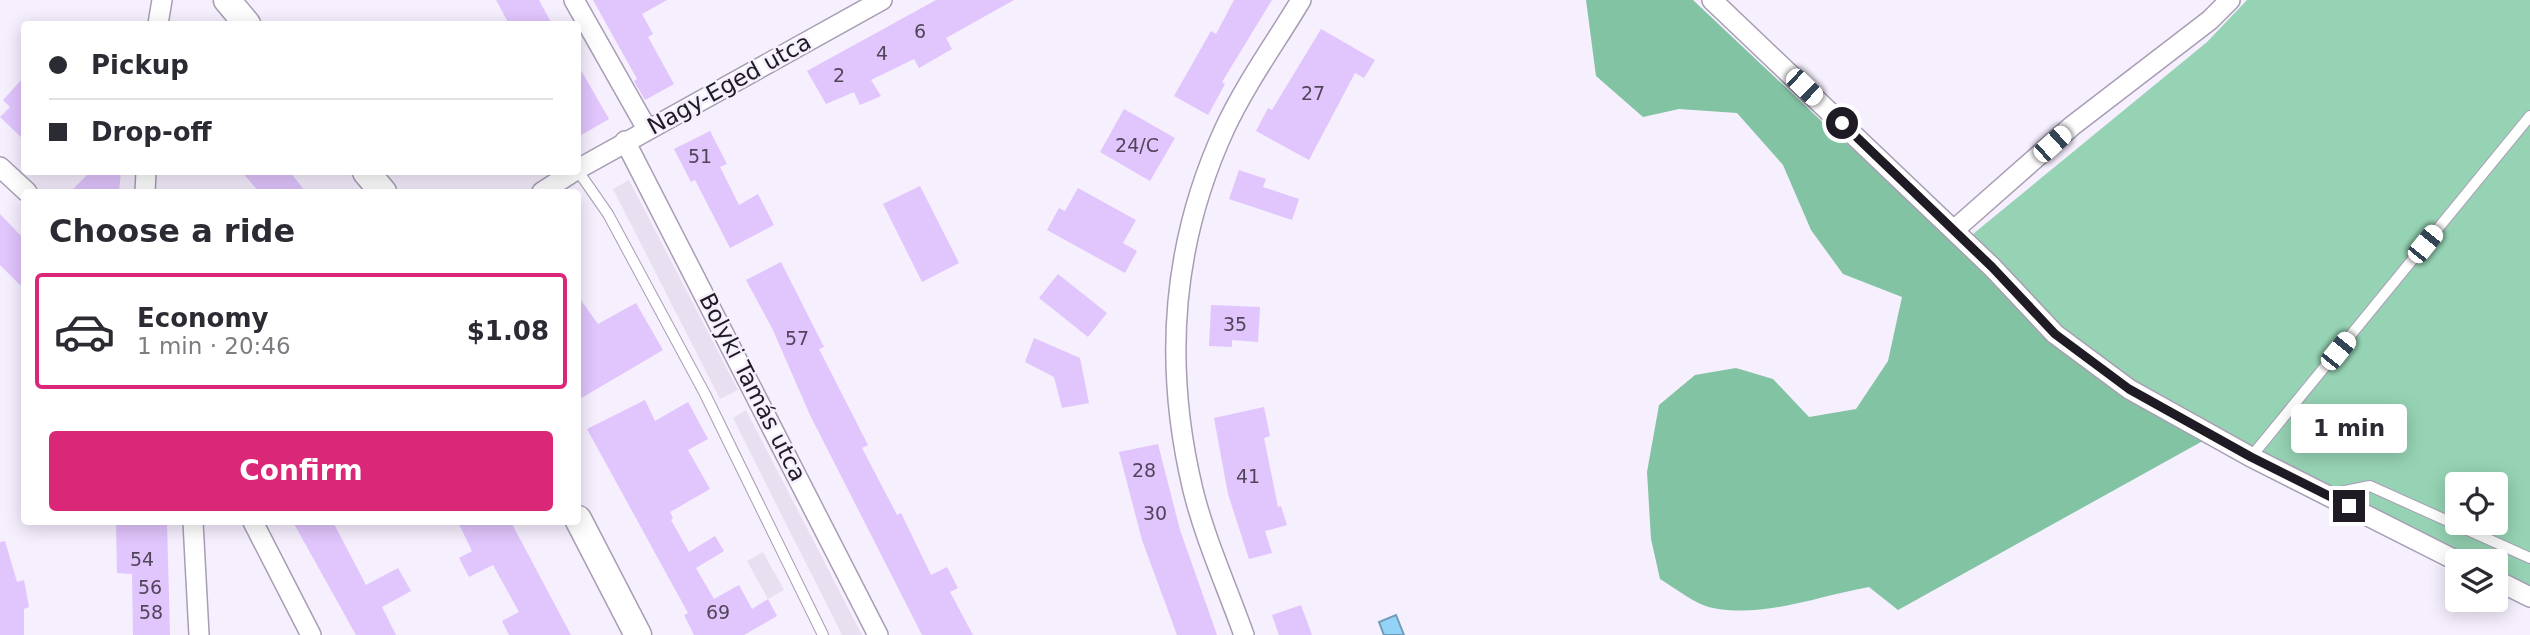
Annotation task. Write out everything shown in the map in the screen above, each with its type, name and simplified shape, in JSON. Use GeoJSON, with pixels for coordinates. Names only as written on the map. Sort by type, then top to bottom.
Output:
{"type":"FeatureCollection","features":[{"type":"Feature","properties":{"kind":"main road"},"geometry":{"type":"LineString","coordinates":[[227,0],[244,21]]}},
{"type":"Feature","properties":{"kind":"main road"},"geometry":{"type":"LineString","coordinates":[[369,175],[380,189]]}},
{"type":"Feature","properties":{"kind":"main road"},"geometry":{"type":"LineString","coordinates":[[581,525],[638,635]]}},
{"type":"Feature","properties":{"kind":"street"},"geometry":{"type":"LineString","coordinates":[[158,21],[162,0]]}},
{"type":"Feature","properties":{"kind":"street"},"geometry":{"type":"LineString","coordinates":[[574,0],[647,128]]}},
{"type":"Feature","properties":{"kind":"street","name":"Nagy-Eged utca"},"geometry":{"type":"LineString","coordinates":[[581,168],[647,128],[882,0]]}},
{"type":"Feature","properties":{"kind":"street"},"geometry":{"type":"LineString","coordinates":[[1244,635],[1194,492],[1177,405],[1174,317],[1181,270],[1216,149],[1226,125],[1301,0]]}},
{"type":"Feature","properties":{"kind":"street"},"geometry":{"type":"LineString","coordinates":[[1712,0],[1954,230],[2055,334],[2129,389],[2251,457],[2445,555]]}},
{"type":"Feature","properties":{"kind":"street"},"geometry":{"type":"LineString","coordinates":[[1954,230],[2072,126],[2210,20],[2230,0]]}},
{"type":"Feature","properties":{"kind":"street","name":"Bolyki Tamás utca"},"geometry":{"type":"LineString","coordinates":[[625,141],[878,635]]}},
{"type":"Feature","properties":{"kind":"street"},"geometry":{"type":"LineString","coordinates":[[0,167],[24,189]]}},
{"type":"Feature","properties":{"kind":"street","name":"Nagy-Eged utca"},"geometry":{"type":"LineString","coordinates":[[547,189],[570,175]]}},
{"type":"Feature","properties":{"kind":"street"},"geometry":{"type":"LineString","coordinates":[[193,525],[199,635]]}},
{"type":"Feature","properties":{"kind":"street"},"geometry":{"type":"LineString","coordinates":[[255,525],[311,635]]}},
{"type":"Feature","properties":{"kind":"street"},"geometry":{"type":"LineString","coordinates":[[2508,586],[2530,597]]}},
{"type":"Feature","properties":{"kind":"lane"},"geometry":{"type":"LineString","coordinates":[[2251,457],[2530,116]]}},
{"type":"Feature","properties":{"kind":"lane"},"geometry":{"type":"LineString","coordinates":[[579,175],[608,214],[705,394],[822,635]]}},
{"type":"Feature","properties":{"kind":"lane"},"geometry":{"type":"LineString","coordinates":[[2326,494],[2370,486],[2530,558]]}},
{"type":"Feature","properties":{"kind":"shaded area"},"geometry":{"type":"Polygon","coordinates":[[[629,180],[738,390],[720,399],[613,189],[629,180]]]}},
{"type":"Feature","properties":{"kind":"shaded area"},"geometry":{"type":"Polygon","coordinates":[[[746,410],[862,635],[842,635],[733,418],[746,410]]]}},
{"type":"Feature","properties":{"kind":"shaded area"},"geometry":{"type":"Polygon","coordinates":[[[763,552],[784,590],[768,599],[747,561],[763,552]]]}},
{"type":"Feature","properties":{"kind":"green space"},"geometry":{"type":"Polygon","coordinates":[[[1586,0],[1693,0],[1832,131],[1962,243],[2065,338],[2186,415],[2219,432],[1898,610],[1869,587],[1772,608],[1713,608],[1693,600],[1660,579],[1651,539],[1647,472],[1659,405],[1695,375],[1736,368],[1773,379],[1809,417],[1856,409],[1888,361],[1902,297],[1843,274],[1811,230],[1783,165],[1737,113],[1679,109],[1643,117],[1596,76],[1586,0]]]}},
{"type":"Feature","properties":{"kind":"green space"},"geometry":{"type":"Polygon","coordinates":[[[2247,0],[2530,0],[2530,590],[2508,579],[2508,549],[2449,549],[2186,415],[2065,338],[1962,243],[2207,42],[2247,0]]]}},
{"type":"Feature","properties":{"kind":"water"},"geometry":{"type":"Polygon","coordinates":[[[1396,615],[1404,635],[1384,635],[1379,622],[1396,615]]]}},
{"type":"Feature","properties":{"kind":"building"},"geometry":{"type":"Polygon","coordinates":[[[496,0],[539,0],[550,21],[507,21],[496,0]]]}},
{"type":"Feature","properties":{"kind":"building"},"geometry":{"type":"Polygon","coordinates":[[[593,0],[667,0],[642,14],[653,34],[648,37],[674,84],[645,100],[634,81],[637,79],[593,0]]]}},
{"type":"Feature","properties":{"kind":"building"},"geometry":{"type":"Polygon","coordinates":[[[936,0],[1014,0],[946,38],[952,49],[919,68],[914,59],[871,80],[881,96],[860,105],[854,92],[826,104],[807,71],[936,0]]]}},
{"type":"Feature","properties":{"kind":"building"},"geometry":{"type":"Polygon","coordinates":[[[1234,0],[1272,0],[1222,82],[1225,84],[1208,115],[1174,96],[1211,31],[1216,34],[1234,0]]]}},
{"type":"Feature","properties":{"kind":"building"},"geometry":{"type":"Polygon","coordinates":[[[1321,29],[1375,60],[1364,78],[1355,73],[1309,160],[1256,131],[1268,108],[1272,110],[1321,29]]]}},
{"type":"Feature","properties":{"kind":"building"},"geometry":{"type":"Polygon","coordinates":[[[581,70],[609,119],[581,135],[581,70]]]}},
{"type":"Feature","properties":{"kind":"building"},"geometry":{"type":"Polygon","coordinates":[[[21,80],[21,137],[0,117],[10,107],[3,100],[21,80]]]}},
{"type":"Feature","properties":{"kind":"building"},"geometry":{"type":"Polygon","coordinates":[[[1124,109],[1175,138],[1150,181],[1100,152],[1124,109]]]}},
{"type":"Feature","properties":{"kind":"building"},"geometry":{"type":"Polygon","coordinates":[[[710,131],[727,164],[720,167],[739,205],[758,194],[774,225],[730,248],[695,180],[691,182],[674,149],[710,131]]]}},
{"type":"Feature","properties":{"kind":"building"},"geometry":{"type":"Polygon","coordinates":[[[1239,170],[1266,179],[1263,187],[1299,199],[1292,220],[1229,199],[1239,170]]]}},
{"type":"Feature","properties":{"kind":"building"},"geometry":{"type":"Polygon","coordinates":[[[87,175],[121,175],[119,189],[73,189],[87,175]]]}},
{"type":"Feature","properties":{"kind":"building"},"geometry":{"type":"Polygon","coordinates":[[[245,175],[292,175],[304,189],[256,189],[245,175]]]}},
{"type":"Feature","properties":{"kind":"building"},"geometry":{"type":"Polygon","coordinates":[[[920,186],[959,263],[922,282],[883,204],[920,186]]]}},
{"type":"Feature","properties":{"kind":"building"},"geometry":{"type":"Polygon","coordinates":[[[1078,188],[1136,220],[1123,243],[1137,251],[1125,273],[1047,230],[1059,208],[1065,211],[1078,188]]]}},
{"type":"Feature","properties":{"kind":"building"},"geometry":{"type":"Polygon","coordinates":[[[0,214],[21,236],[21,286],[0,265],[0,214]]]}},
{"type":"Feature","properties":{"kind":"building"},"geometry":{"type":"Polygon","coordinates":[[[781,262],[824,347],[819,349],[868,445],[862,448],[897,515],[901,513],[931,575],[947,567],[958,588],[950,592],[973,635],[922,635],[810,415],[772,328],[746,280],[781,262]]]}},
{"type":"Feature","properties":{"kind":"building"},"geometry":{"type":"Polygon","coordinates":[[[1058,274],[1107,313],[1088,337],[1039,298],[1058,274]]]}},
{"type":"Feature","properties":{"kind":"building"},"geometry":{"type":"Polygon","coordinates":[[[581,300],[598,324],[636,303],[663,350],[581,398],[581,300]]]}},
{"type":"Feature","properties":{"kind":"building"},"geometry":{"type":"Polygon","coordinates":[[[1211,305],[1260,307],[1258,342],[1232,340],[1232,347],[1209,346],[1211,305]]]}},
{"type":"Feature","properties":{"kind":"building"},"geometry":{"type":"Polygon","coordinates":[[[1034,338],[1080,358],[1089,403],[1062,408],[1054,377],[1025,362],[1034,338]]]}},
{"type":"Feature","properties":{"kind":"building"},"geometry":{"type":"Polygon","coordinates":[[[645,400],[655,421],[688,402],[708,439],[688,450],[710,489],[670,512],[673,518],[671,520],[689,552],[715,536],[724,551],[696,568],[714,599],[739,585],[752,609],[768,599],[777,616],[744,635],[694,635],[684,615],[688,613],[587,429],[645,400]]]}},
{"type":"Feature","properties":{"kind":"building"},"geometry":{"type":"Polygon","coordinates":[[[1264,407],[1270,436],[1264,438],[1278,507],[1281,506],[1287,525],[1265,531],[1272,553],[1249,559],[1228,494],[1214,418],[1264,407]]]}},
{"type":"Feature","properties":{"kind":"building"},"geometry":{"type":"Polygon","coordinates":[[[1158,444],[1180,530],[1217,635],[1177,635],[1142,540],[1119,452],[1158,444]]]}},
{"type":"Feature","properties":{"kind":"building"},"geometry":{"type":"Polygon","coordinates":[[[116,525],[167,525],[170,635],[133,635],[132,574],[117,573],[116,525]]]}},
{"type":"Feature","properties":{"kind":"building"},"geometry":{"type":"Polygon","coordinates":[[[295,525],[335,525],[366,585],[398,568],[411,591],[382,607],[396,635],[356,635],[295,525]]]}},
{"type":"Feature","properties":{"kind":"building"},"geometry":{"type":"Polygon","coordinates":[[[459,525],[513,525],[571,635],[509,635],[502,621],[519,612],[493,565],[469,577],[459,558],[472,551],[459,525]]]}},
{"type":"Feature","properties":{"kind":"building"},"geometry":{"type":"Polygon","coordinates":[[[5,541],[17,582],[24,580],[29,607],[24,609],[24,635],[0,635],[0,542],[5,541]]]}},
{"type":"Feature","properties":{"kind":"building"},"geometry":{"type":"Polygon","coordinates":[[[1301,605],[1312,635],[1279,635],[1272,615],[1301,605]]]}},
{"type":"Feature","properties":{"kind":"route"},"geometry":{"type":"LineString","coordinates":[[1842,123],[1992,267],[2055,334],[2129,389],[2251,457],[2349,506]]}}]}
